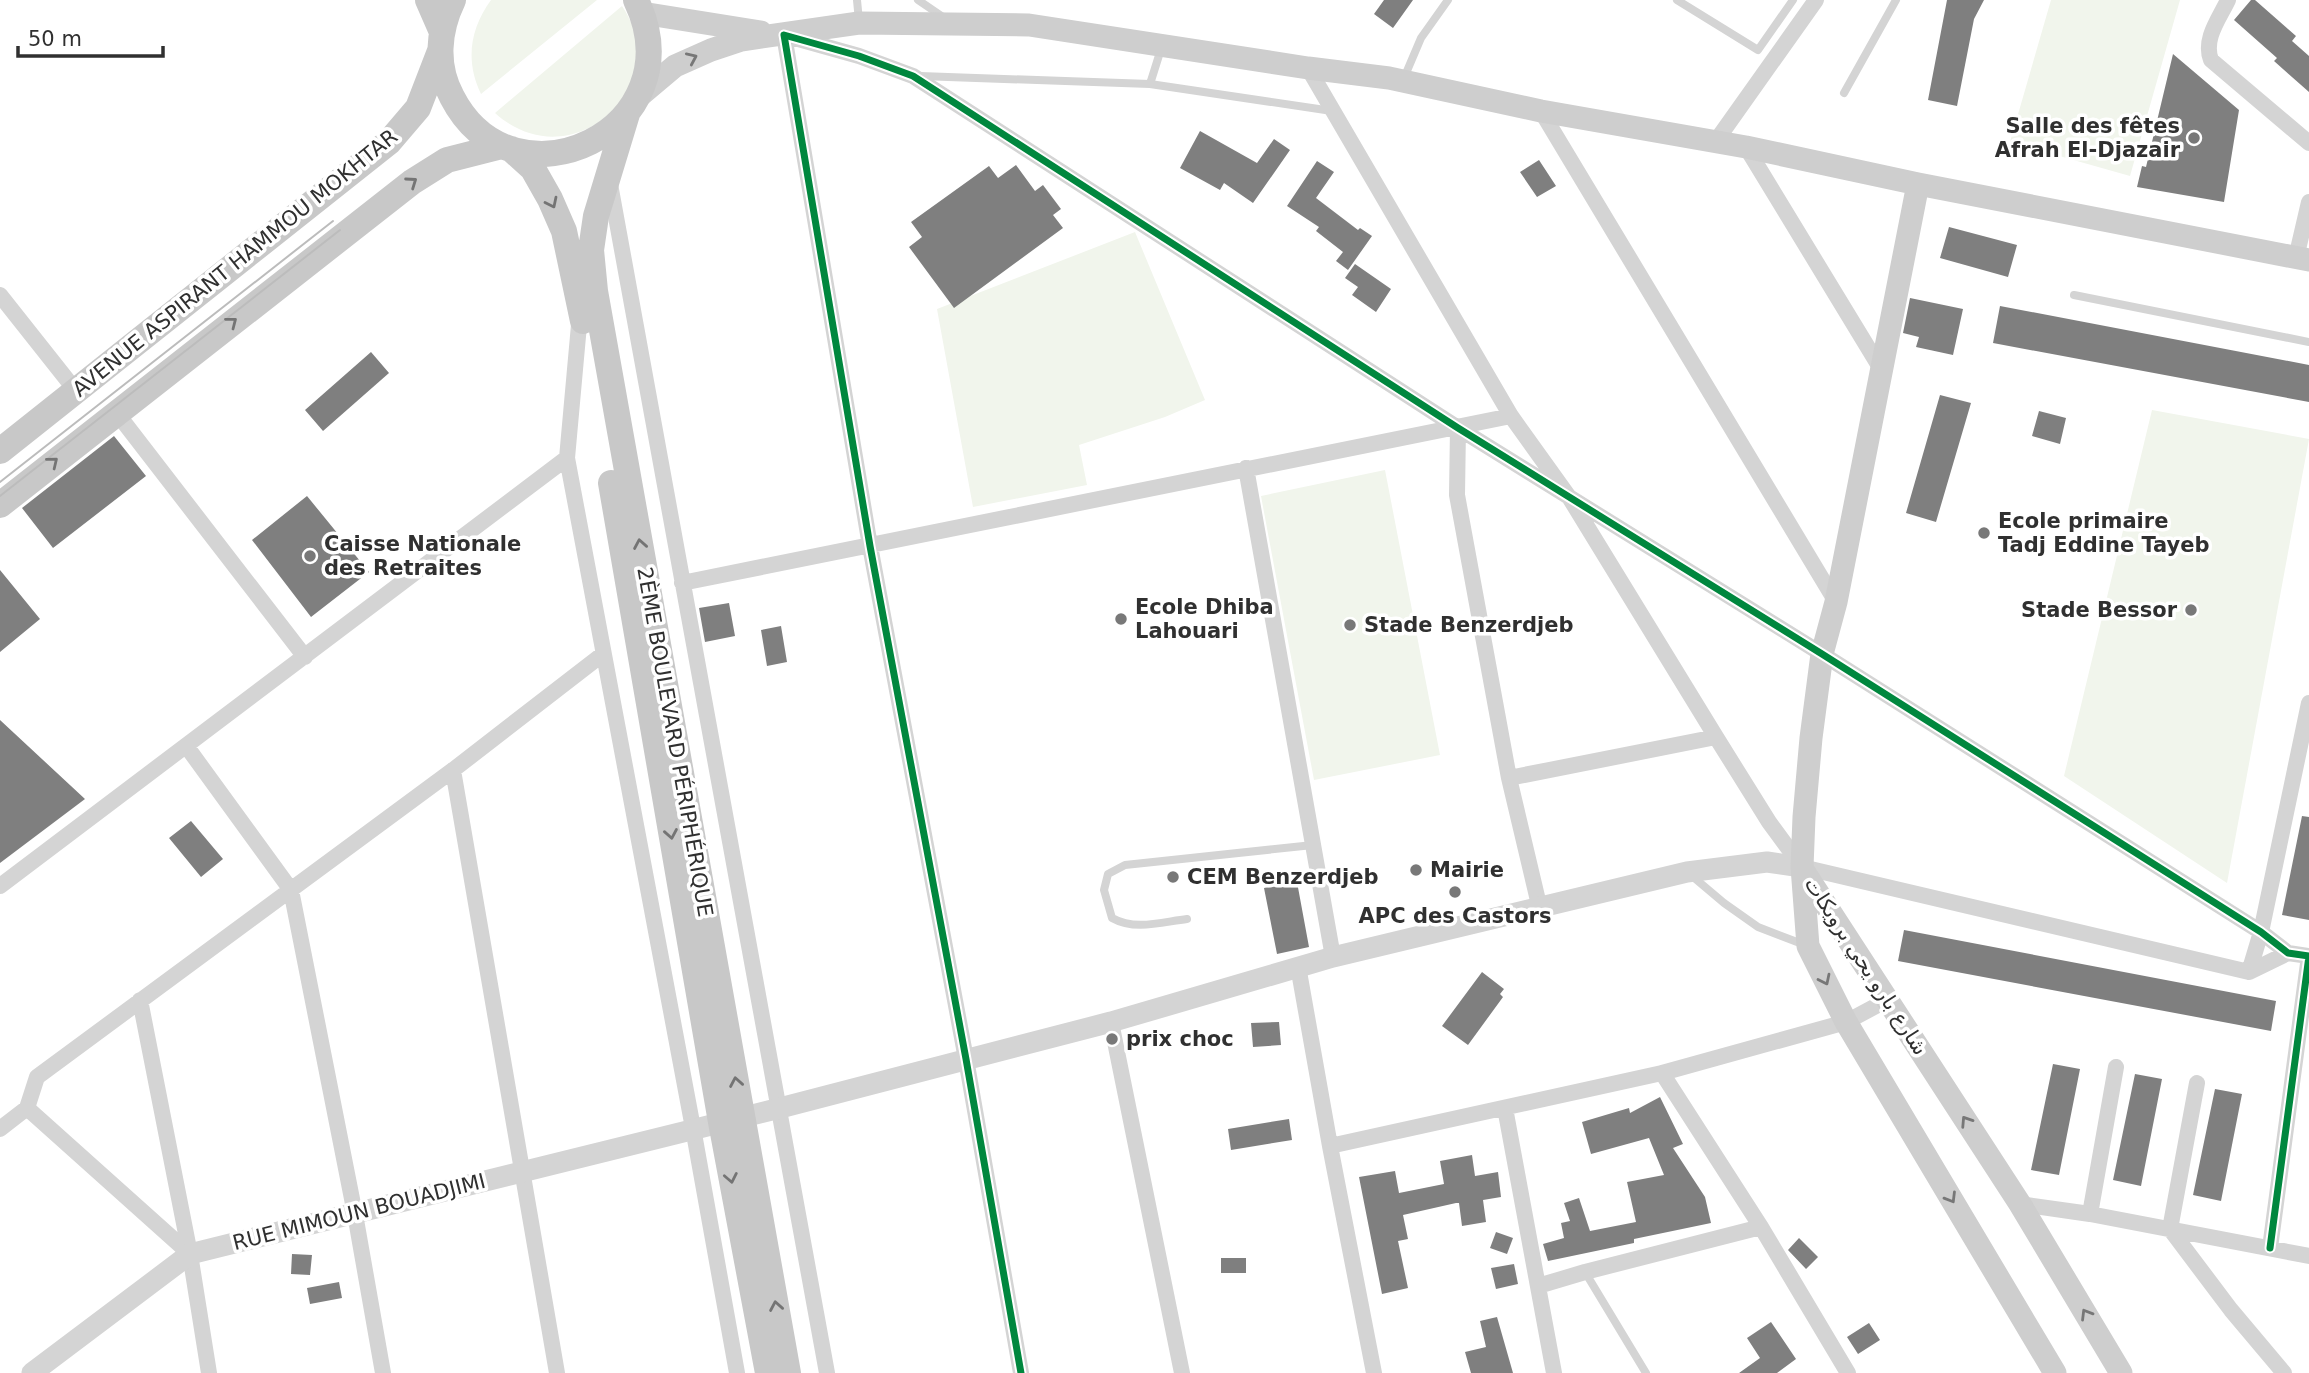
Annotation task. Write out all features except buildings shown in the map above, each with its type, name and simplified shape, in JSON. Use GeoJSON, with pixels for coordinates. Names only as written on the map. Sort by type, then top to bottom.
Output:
{"type":"FeatureCollection","features":[{"type":"Feature","properties":{"kind":"main road"},"geometry":{"type":"LineString","coordinates":[[428,0],[441,42],[442,71],[457,107],[469,123],[484,136],[507,147],[543,155],[575,150],[604,136],[675,66],[741,40],[859,23],[1029,25],[1403,81],[1541,111],[1716,141],[1917,184],[2303,259]]}},
{"type":"Feature","properties":{"kind":"main road","name":"AVENUE ASPIRANT HAMMOU MOKHTAR"},"geometry":{"type":"LineString","coordinates":[[0,452],[389,142],[418,108],[453,0]]}},
{"type":"Feature","properties":{"kind":"main road"},"geometry":{"type":"LineString","coordinates":[[640,5],[784,35]]}},
{"type":"Feature","properties":{"kind":"main road","name":"2ÈME BOULEVARD PÉRIPHÉRIQUE"},"geometry":{"type":"LineString","coordinates":[[640,5],[649,43],[648,62],[608,172],[596,216],[591,250],[595,291],[731,1119],[768,1373]]}},
{"type":"Feature","properties":{"kind":"main road"},"geometry":{"type":"LineString","coordinates":[[0,505],[412,182],[447,160],[507,147]]}},
{"type":"Feature","properties":{"kind":"main road","name":"2ÈME BOULEVARD PÉRIPHÉRIQUE"},"geometry":{"type":"LineString","coordinates":[[507,147],[533,169],[564,231],[731,1119],[788,1373]]}},
{"type":"Feature","properties":{"kind":"main road"},"geometry":{"type":"LineString","coordinates":[[1802,867],[1811,738],[1822,654],[1836,603],[1917,184]]}},
{"type":"Feature","properties":{"kind":"main road","name":"شارع بارو يحي برويكات"},"geometry":{"type":"LineString","coordinates":[[1802,867],[1808,946],[1846,1023],[2055,1373]]}},
{"type":"Feature","properties":{"kind":"main road","name":"شارع بارو يحي برويكات"},"geometry":{"type":"LineString","coordinates":[[1802,867],[2020,1205],[2121,1373]]}},
{"type":"Feature","properties":{"kind":"street"},"geometry":{"type":"LineString","coordinates":[[1716,141],[1816,0]]}},
{"type":"Feature","properties":{"kind":"street"},"geometry":{"type":"LineString","coordinates":[[2228,0],[2208,42],[2207,51],[2211,60],[2309,143]]}},
{"type":"Feature","properties":{"kind":"street"},"geometry":{"type":"LineString","coordinates":[[1021,1373],[966,1059],[870,546],[784,35],[859,56],[914,76],[1458,428],[1822,654],[2261,932],[2288,953],[2309,956],[2270,1248]]}},
{"type":"Feature","properties":{"kind":"street"},"geometry":{"type":"LineString","coordinates":[[1308,68],[1511,416],[1569,497],[1769,822],[1802,867],[2249,972],[2288,953]]}},
{"type":"Feature","properties":{"kind":"street"},"geometry":{"type":"LineString","coordinates":[[1541,111],[1836,603]]}},
{"type":"Feature","properties":{"kind":"street"},"geometry":{"type":"LineString","coordinates":[[1746,147],[1881,369]]}},
{"type":"Feature","properties":{"kind":"street"},"geometry":{"type":"LineString","coordinates":[[608,172],[827,1373]]}},
{"type":"Feature","properties":{"kind":"street"},"geometry":{"type":"LineString","coordinates":[[2303,259],[2309,202]]}},
{"type":"Feature","properties":{"kind":"street"},"geometry":{"type":"LineString","coordinates":[[0,295],[76,391]]}},
{"type":"Feature","properties":{"kind":"street"},"geometry":{"type":"LineString","coordinates":[[580,308],[567,458],[694,1128],[737,1373]]}},
{"type":"Feature","properties":{"kind":"street"},"geometry":{"type":"LineString","coordinates":[[116,412],[305,657]]}},
{"type":"Feature","properties":{"kind":"street"},"geometry":{"type":"LineString","coordinates":[[682,583],[1511,416]]}},
{"type":"Feature","properties":{"kind":"street"},"geometry":{"type":"LineString","coordinates":[[1458,428],[1457,495],[1509,778],[1540,909]]}},
{"type":"Feature","properties":{"kind":"street"},"geometry":{"type":"LineString","coordinates":[[0,886],[567,458]]}},
{"type":"Feature","properties":{"kind":"street"},"geometry":{"type":"LineString","coordinates":[[1246,468],[1333,957]]}},
{"type":"Feature","properties":{"kind":"street"},"geometry":{"type":"LineString","coordinates":[[0,1129],[27,1108],[37,1077],[453,770],[603,654]]}},
{"type":"Feature","properties":{"kind":"street"},"geometry":{"type":"LineString","coordinates":[[2249,972],[2261,932],[2309,703]]}},
{"type":"Feature","properties":{"kind":"street"},"geometry":{"type":"LineString","coordinates":[[1509,778],[1716,737]]}},
{"type":"Feature","properties":{"kind":"street"},"geometry":{"type":"LineString","coordinates":[[187,747],[291,890],[355,1214],[383,1373]]}},
{"type":"Feature","properties":{"kind":"street"},"geometry":{"type":"LineString","coordinates":[[453,770],[558,1373]]}},
{"type":"Feature","properties":{"kind":"street","name":"RUE MIMOUN BOUADJIMI"},"geometry":{"type":"LineString","coordinates":[[32,1373],[190,1254],[780,1108],[1111,1022],[1333,957],[1687,872],[1767,862],[1802,867]]}},
{"type":"Feature","properties":{"kind":"street"},"geometry":{"type":"LineString","coordinates":[[1298,966],[1329,1146],[1374,1373]]}},
{"type":"Feature","properties":{"kind":"street"},"geometry":{"type":"LineString","coordinates":[[1329,1146],[1662,1073],[1846,1023],[1889,999]]}},
{"type":"Feature","properties":{"kind":"street"},"geometry":{"type":"LineString","coordinates":[[140,1000],[190,1254],[209,1373]]}},
{"type":"Feature","properties":{"kind":"street"},"geometry":{"type":"LineString","coordinates":[[1111,1022],[1181,1373]]}},
{"type":"Feature","properties":{"kind":"street"},"geometry":{"type":"LineString","coordinates":[[2090,1214],[2116,1067]]}},
{"type":"Feature","properties":{"kind":"street"},"geometry":{"type":"LineString","coordinates":[[1662,1073],[1761,1227],[1848,1373]]}},
{"type":"Feature","properties":{"kind":"street"},"geometry":{"type":"LineString","coordinates":[[2197,1083],[2170,1229],[2231,1310],[2284,1373]]}},
{"type":"Feature","properties":{"kind":"street"},"geometry":{"type":"LineString","coordinates":[[27,1108],[190,1254]]}},
{"type":"Feature","properties":{"kind":"street"},"geometry":{"type":"LineString","coordinates":[[1505,1108],[1555,1373]]}},
{"type":"Feature","properties":{"kind":"street"},"geometry":{"type":"LineString","coordinates":[[2020,1205],[2090,1214],[2309,1256]]}},
{"type":"Feature","properties":{"kind":"street"},"geometry":{"type":"LineString","coordinates":[[1538,1286],[1761,1227]]}},
{"type":"Feature","properties":{"kind":"lane"},"geometry":{"type":"LineString","coordinates":[[857,0],[859,23]]}},
{"type":"Feature","properties":{"kind":"lane"},"geometry":{"type":"LineString","coordinates":[[918,0],[954,25]]}},
{"type":"Feature","properties":{"kind":"lane"},"geometry":{"type":"LineString","coordinates":[[1403,81],[1421,38],[1448,0]]}},
{"type":"Feature","properties":{"kind":"lane"},"geometry":{"type":"LineString","coordinates":[[1677,0],[1758,50],[1793,0]]}},
{"type":"Feature","properties":{"kind":"lane"},"geometry":{"type":"LineString","coordinates":[[1844,93],[1896,0]]}},
{"type":"Feature","properties":{"kind":"lane"},"geometry":{"type":"LineString","coordinates":[[1150,84],[1162,46]]}},
{"type":"Feature","properties":{"kind":"lane"},"geometry":{"type":"LineString","coordinates":[[914,76],[1150,84],[1332,111]]}},
{"type":"Feature","properties":{"kind":"lane"},"geometry":{"type":"LineString","coordinates":[[2074,295],[2309,342]]}},
{"type":"Feature","properties":{"kind":"lane"},"geometry":{"type":"LineString","coordinates":[[1187,919],[1135,926],[1123,925],[1112,918],[1104,890],[1108,874],[1125,865],[1313,845]]}},
{"type":"Feature","properties":{"kind":"lane"},"geometry":{"type":"LineString","coordinates":[[1687,872],[1758,928],[1808,946]]}},
{"type":"Feature","properties":{"kind":"lane"},"geometry":{"type":"LineString","coordinates":[[1585,1272],[1646,1373]]}},
{"type":"Feature","properties":{"kind":"shaded area"},"geometry":{"type":"Polygon","coordinates":[[[491,0],[597,0],[481,94],[473,69],[472,46],[478,22],[491,0]]]}},
{"type":"Feature","properties":{"kind":"shaded area"},"geometry":{"type":"Polygon","coordinates":[[[2051,0],[2180,0],[2130,176],[2010,142],[2051,0]]]}},
{"type":"Feature","properties":{"kind":"shaded area"},"geometry":{"type":"Polygon","coordinates":[[[622,6],[635,36],[636,66],[626,93],[608,115],[583,131],[555,137],[525,131],[495,113],[622,6]]]}},
{"type":"Feature","properties":{"kind":"shaded area"},"geometry":{"type":"Polygon","coordinates":[[[1135,232],[1205,400],[1165,417],[1079,445],[1087,485],[973,507],[937,309],[1135,232]]]}},
{"type":"Feature","properties":{"kind":"shaded area","name":"Stade Bessor"},"geometry":{"type":"Polygon","coordinates":[[[2152,410],[2309,439],[2227,883],[2064,776],[2152,410]]]}},
{"type":"Feature","properties":{"kind":"shaded area","name":"Stade Benzerdjeb"},"geometry":{"type":"Polygon","coordinates":[[[1385,470],[1440,755],[1314,780],[1261,496],[1385,470]]]}},
{"type":"Feature","properties":{"kind":"tram line"},"geometry":{"type":"LineString","coordinates":[[0,482],[333,221]]}},
{"type":"Feature","properties":{"kind":"tram line"},"geometry":{"type":"LineString","coordinates":[[0,496],[340,230]]}},
{"type":"Feature","properties":{"kind":"cycle path"},"geometry":{"type":"LineString","coordinates":[[1021,1373],[966,1059],[870,546],[784,35],[859,56],[913,76],[1458,428],[1822,654],[2261,932],[2288,953],[2309,956],[2270,1248]]}},
{"type":"Feature","properties":{"kind":"place","name":"Salle des fêtes Afrah El-Djazair"},"geometry":{"type":"Point","coordinates":[2194,138]}},
{"type":"Feature","properties":{"kind":"place","name":"Ecole primaire Tadj Eddine Tayeb"},"geometry":{"type":"Point","coordinates":[1984,533]}},
{"type":"Feature","properties":{"kind":"place","name":"Caisse Nationale des Retraites"},"geometry":{"type":"Point","coordinates":[310,556]}},
{"type":"Feature","properties":{"kind":"place","name":"Stade Bessor"},"geometry":{"type":"Point","coordinates":[2191,610]}},
{"type":"Feature","properties":{"kind":"place","name":"Ecole Dhiba Lahouari"},"geometry":{"type":"Point","coordinates":[1121,619]}},
{"type":"Feature","properties":{"kind":"place","name":"Stade Benzerdjeb"},"geometry":{"type":"Point","coordinates":[1350,625]}},
{"type":"Feature","properties":{"kind":"place","name":"Mairie"},"geometry":{"type":"Point","coordinates":[1416,870]}},
{"type":"Feature","properties":{"kind":"place","name":"CEM Benzerdjeb"},"geometry":{"type":"Point","coordinates":[1173,877]}},
{"type":"Feature","properties":{"kind":"place","name":"APC des Castors"},"geometry":{"type":"Point","coordinates":[1455,892]}},
{"type":"Feature","properties":{"kind":"place","name":"prix choc"},"geometry":{"type":"Point","coordinates":[1112,1039]}}]}
